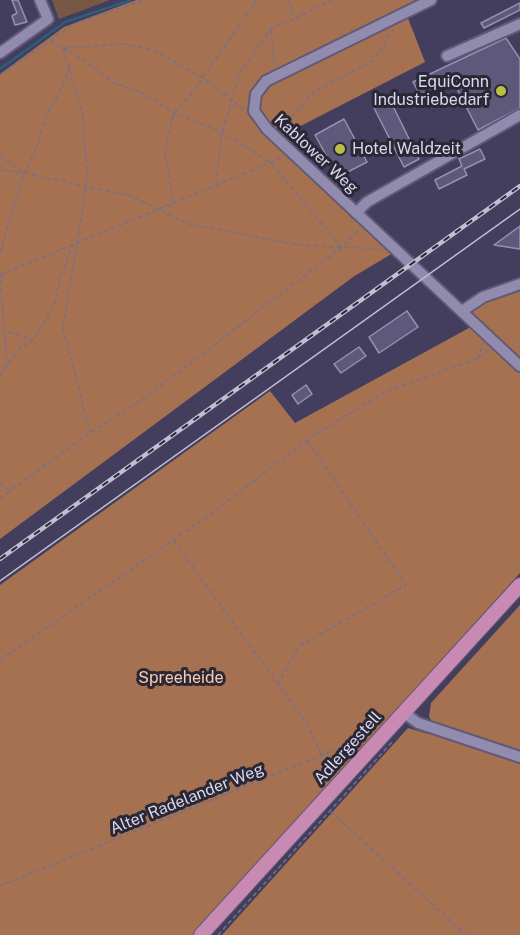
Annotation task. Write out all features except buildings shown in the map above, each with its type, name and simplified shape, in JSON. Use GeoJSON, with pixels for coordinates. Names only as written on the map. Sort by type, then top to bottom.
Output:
{"type":"FeatureCollection","features":[{"type":"Feature","properties":{"kind":"main road","name":"Adlergestell"},"geometry":{"type":"LineString","coordinates":[[201,935],[520,585]]}},
{"type":"Feature","properties":{"kind":"street"},"geometry":{"type":"LineString","coordinates":[[0,53],[51,24],[40,0]]}},
{"type":"Feature","properties":{"kind":"street","name":"Kablower Weg"},"geometry":{"type":"LineString","coordinates":[[431,0],[259,87],[254,102],[257,118],[520,366]]}},
{"type":"Feature","properties":{"kind":"street"},"geometry":{"type":"LineString","coordinates":[[447,56],[520,24]]}},
{"type":"Feature","properties":{"kind":"street"},"geometry":{"type":"LineString","coordinates":[[356,213],[367,198],[520,115]]}},
{"type":"Feature","properties":{"kind":"street"},"geometry":{"type":"LineString","coordinates":[[462,311],[483,297],[520,284]]}},
{"type":"Feature","properties":{"kind":"street"},"geometry":{"type":"LineString","coordinates":[[403,712],[418,723],[520,757]]}},
{"type":"Feature","properties":{"kind":"path"},"geometry":{"type":"LineString","coordinates":[[0,75],[57,35],[87,18],[144,0]]}},
{"type":"Feature","properties":{"kind":"path"},"geometry":{"type":"LineString","coordinates":[[173,202],[165,152],[174,113],[190,96],[256,0]]}},
{"type":"Feature","properties":{"kind":"path"},"geometry":{"type":"LineString","coordinates":[[289,0],[294,19]]}},
{"type":"Feature","properties":{"kind":"path"},"geometry":{"type":"LineString","coordinates":[[216,185],[222,132],[240,72],[271,29],[332,0]]}},
{"type":"Feature","properties":{"kind":"path"},"geometry":{"type":"LineString","coordinates":[[274,135],[314,92],[374,60],[402,15]]}},
{"type":"Feature","properties":{"kind":"path"},"geometry":{"type":"LineString","coordinates":[[51,24],[57,35]]}},
{"type":"Feature","properties":{"kind":"path"},"geometry":{"type":"LineString","coordinates":[[271,29],[275,77]]}},
{"type":"Feature","properties":{"kind":"path"},"geometry":{"type":"LineString","coordinates":[[50,41],[91,65],[113,83],[141,92],[174,113],[222,132],[270,162],[341,248]]}},
{"type":"Feature","properties":{"kind":"path"},"geometry":{"type":"LineString","coordinates":[[63,48],[126,44],[153,50],[203,78],[232,100]]}},
{"type":"Feature","properties":{"kind":"path"},"geometry":{"type":"LineString","coordinates":[[63,48],[84,116],[87,175],[63,328],[90,433]]}},
{"type":"Feature","properties":{"kind":"path"},"geometry":{"type":"LineString","coordinates":[[0,252],[24,172],[36,150],[45,118],[64,84],[69,67]]}},
{"type":"Feature","properties":{"kind":"path"},"geometry":{"type":"LineString","coordinates":[[7,366],[0,274],[291,152]]}},
{"type":"Feature","properties":{"kind":"path"},"geometry":{"type":"LineString","coordinates":[[0,156],[24,172]]}},
{"type":"Feature","properties":{"kind":"path"},"geometry":{"type":"LineString","coordinates":[[0,170],[24,172],[85,188],[131,196],[189,224],[298,245],[384,250],[392,246]]}},
{"type":"Feature","properties":{"kind":"path"},"geometry":{"type":"LineString","coordinates":[[0,498],[90,433],[143,399],[341,248],[367,223]]}},
{"type":"Feature","properties":{"kind":"path"},"geometry":{"type":"LineString","coordinates":[[0,375],[20,348],[33,340],[56,300],[60,278],[72,245]]}},
{"type":"Feature","properties":{"kind":"path"},"geometry":{"type":"LineString","coordinates":[[6,331],[33,340]]}},
{"type":"Feature","properties":{"kind":"path"},"geometry":{"type":"LineString","coordinates":[[477,359],[486,334]]}},
{"type":"Feature","properties":{"kind":"path"},"geometry":{"type":"LineString","coordinates":[[0,660],[173,540],[307,440],[387,391],[477,359],[496,344]]}},
{"type":"Feature","properties":{"kind":"path"},"geometry":{"type":"LineString","coordinates":[[278,685],[298,647],[406,585],[307,440]]}},
{"type":"Feature","properties":{"kind":"path"},"geometry":{"type":"LineString","coordinates":[[0,484],[10,491]]}},
{"type":"Feature","properties":{"kind":"path"},"geometry":{"type":"LineString","coordinates":[[173,540],[307,724],[322,755]]}},
{"type":"Feature","properties":{"kind":"path"},"geometry":{"type":"LineString","coordinates":[[218,935],[398,736]]}},
{"type":"Feature","properties":{"kind":"path","name":"Alter Radelander Weg"},"geometry":{"type":"LineString","coordinates":[[0,886],[366,738]]}},
{"type":"Feature","properties":{"kind":"path"},"geometry":{"type":"LineString","coordinates":[[330,811],[466,935]]}},
{"type":"Feature","properties":{"kind":"shaded area"},"geometry":{"type":"Polygon","coordinates":[[[52,0],[110,0],[59,19],[52,0]]]}},
{"type":"Feature","properties":{"kind":"green space"},"geometry":{"type":"Polygon","coordinates":[[[136,0],[418,0],[404,8],[425,62],[285,134],[277,143],[393,253],[353,277],[0,539],[0,74],[64,27],[136,0]]]}},
{"type":"Feature","properties":{"kind":"green space","name":"Spreeheide"},"geometry":{"type":"Polygon","coordinates":[[[520,287],[520,573],[193,935],[0,935],[0,585],[270,391],[295,423],[469,328],[475,303],[520,287]]]}},
{"type":"Feature","properties":{"kind":"green space"},"geometry":{"type":"Polygon","coordinates":[[[520,605],[520,935],[222,935],[408,728],[428,734],[434,724],[429,717],[431,703],[520,605]]]}},
{"type":"Feature","properties":{"kind":"waterway"},"geometry":{"type":"LineString","coordinates":[[0,69],[65,22],[131,0]]}},
{"type":"Feature","properties":{"kind":"tram line"},"geometry":{"type":"LineString","coordinates":[[0,581],[520,209]]}},
{"type":"Feature","properties":{"kind":"railway"},"geometry":{"type":"LineString","coordinates":[[0,559],[520,186]]}},
{"type":"Feature","properties":{"kind":"place","name":"EquiConn Industriebedarf"},"geometry":{"type":"Point","coordinates":[501,91]}},
{"type":"Feature","properties":{"kind":"place","name":"Hotel Waldzeit"},"geometry":{"type":"Point","coordinates":[340,149]}}]}
